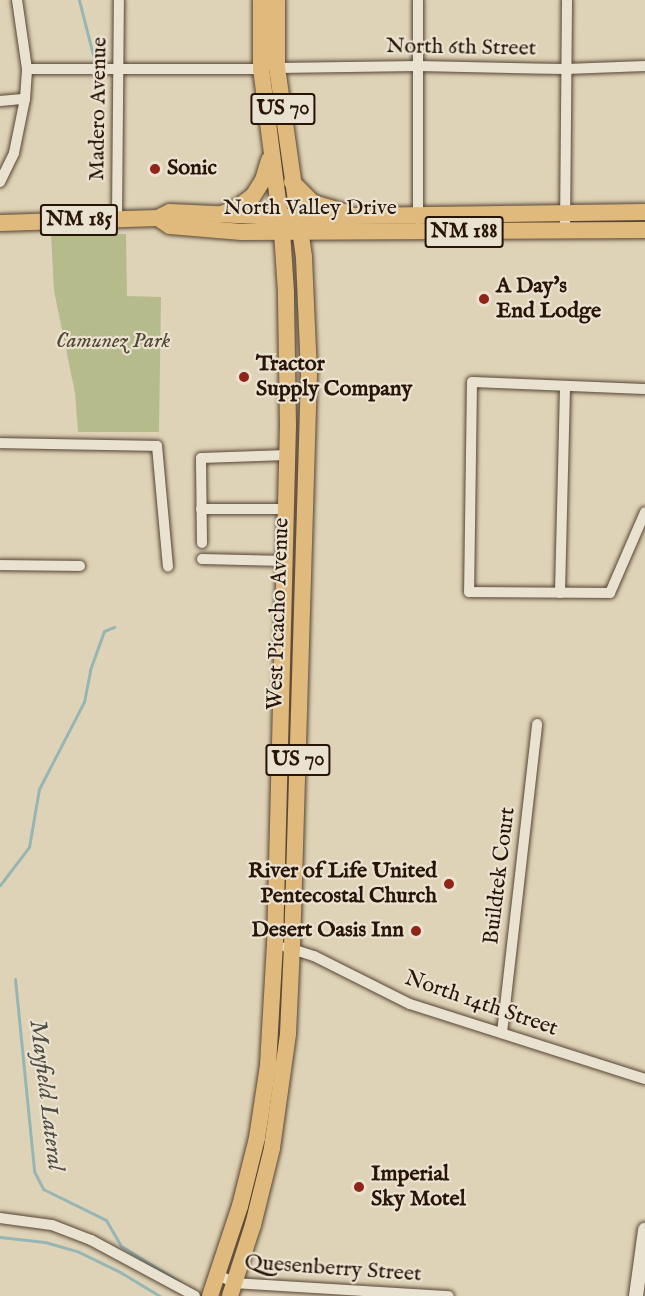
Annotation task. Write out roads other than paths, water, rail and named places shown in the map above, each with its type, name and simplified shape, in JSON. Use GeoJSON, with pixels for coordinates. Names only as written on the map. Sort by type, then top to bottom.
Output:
{"type":"FeatureCollection","features":[{"type":"Feature","properties":{"kind":"main road","name":"West Picacho Avenue"},"geometry":{"type":"LineString","coordinates":[[232,1289],[253,1225],[274,1137],[288,1034],[309,372],[304,257],[292,182],[269,68],[261,0]]}},
{"type":"Feature","properties":{"kind":"main road","name":"West Picacho Avenue"},"geometry":{"type":"LineString","coordinates":[[210,1296],[240,1206],[257,1138],[268,1065],[275,945],[287,455],[285,264],[271,153],[269,68],[277,0]]}},
{"type":"Feature","properties":{"kind":"main road"},"geometry":{"type":"LineString","coordinates":[[220,214],[237,208],[253,196],[263,180],[271,153]]}},
{"type":"Feature","properties":{"kind":"main road"},"geometry":{"type":"LineString","coordinates":[[292,182],[314,203],[360,217]]}},
{"type":"Feature","properties":{"kind":"main road","name":"North Valley Drive"},"geometry":{"type":"LineString","coordinates":[[0,223],[158,218],[170,212],[220,214],[281,225]]}},
{"type":"Feature","properties":{"kind":"main road","name":"North Valley Drive"},"geometry":{"type":"LineString","coordinates":[[158,218],[170,226],[242,232],[281,225],[418,214],[645,212]]}},
{"type":"Feature","properties":{"kind":"main road","name":"North Valley Drive"},"geometry":{"type":"LineString","coordinates":[[299,224],[331,232],[645,230]]}},
{"type":"Feature","properties":{"kind":"main road"},"geometry":{"type":"LineString","coordinates":[[242,232],[274,247],[285,264]]}},
{"type":"Feature","properties":{"kind":"main road"},"geometry":{"type":"LineString","coordinates":[[304,257],[310,245],[331,232]]}},
{"type":"Feature","properties":{"kind":"street"},"geometry":{"type":"LineString","coordinates":[[0,182],[14,153],[25,99],[27,69],[17,0]]}},
{"type":"Feature","properties":{"kind":"street","name":"Madero Avenue"},"geometry":{"type":"LineString","coordinates":[[117,218],[119,0]]}},
{"type":"Feature","properties":{"kind":"street"},"geometry":{"type":"LineString","coordinates":[[418,0],[418,232]]}},
{"type":"Feature","properties":{"kind":"street"},"geometry":{"type":"LineString","coordinates":[[566,231],[567,0]]}},
{"type":"Feature","properties":{"kind":"street","name":"North 6th Street"},"geometry":{"type":"LineString","coordinates":[[27,69],[418,66],[566,69],[645,66]]}},
{"type":"Feature","properties":{"kind":"street"},"geometry":{"type":"LineString","coordinates":[[0,101],[25,99]]}},
{"type":"Feature","properties":{"kind":"street"},"geometry":{"type":"LineString","coordinates":[[645,389],[472,382],[469,592],[610,593],[645,513]]}},
{"type":"Feature","properties":{"kind":"street"},"geometry":{"type":"LineString","coordinates":[[560,593],[565,386]]}},
{"type":"Feature","properties":{"kind":"street"},"geometry":{"type":"LineString","coordinates":[[0,442],[157,446],[168,566]]}},
{"type":"Feature","properties":{"kind":"street"},"geometry":{"type":"LineString","coordinates":[[202,543],[201,458],[287,455]]}},
{"type":"Feature","properties":{"kind":"street"},"geometry":{"type":"LineString","coordinates":[[201,509],[286,509]]}},
{"type":"Feature","properties":{"kind":"street"},"geometry":{"type":"LineString","coordinates":[[202,559],[285,561]]}},
{"type":"Feature","properties":{"kind":"street"},"geometry":{"type":"LineString","coordinates":[[0,564],[80,566]]}},
{"type":"Feature","properties":{"kind":"street","name":"Buildtek Court"},"geometry":{"type":"LineString","coordinates":[[502,1033],[537,724]]}},
{"type":"Feature","properties":{"kind":"street","name":"North 14th Street"},"geometry":{"type":"LineString","coordinates":[[275,945],[292,947],[410,1004],[645,1079]]}},
{"type":"Feature","properties":{"kind":"street"},"geometry":{"type":"LineString","coordinates":[[0,1218],[52,1225],[91,1240],[195,1296]]}},
{"type":"Feature","properties":{"kind":"street"},"geometry":{"type":"LineString","coordinates":[[636,1296],[645,1230]]}},
{"type":"Feature","properties":{"kind":"street","name":"Quesenberry Street"},"geometry":{"type":"LineString","coordinates":[[218,1274],[232,1289],[449,1296]]}},
{"type":"Feature","properties":{"kind":"waterway"},"geometry":{"type":"LineString","coordinates":[[79,0],[93,55]]}},
{"type":"Feature","properties":{"kind":"waterway","name":"Mayfield Lateral"},"geometry":{"type":"LineString","coordinates":[[0,885],[29,847],[39,789],[84,702],[90,670],[104,631],[114,627]]}},
{"type":"Feature","properties":{"kind":"waterway","name":"Mayfield Lateral"},"geometry":{"type":"LineString","coordinates":[[15,979],[34,1171],[43,1189],[106,1220],[121,1246],[180,1282]]}},
{"type":"Feature","properties":{"kind":"waterway"},"geometry":{"type":"LineString","coordinates":[[0,1237],[45,1242],[79,1252],[120,1272],[160,1296]]}},
{"type":"Feature","properties":{"kind":"place","name":"Sonic"},"geometry":{"type":"Point","coordinates":[155,169]}},
{"type":"Feature","properties":{"kind":"place","name":"A Day's End Lodge"},"geometry":{"type":"Point","coordinates":[484,299]}},
{"type":"Feature","properties":{"kind":"place","name":"Tractor Supply Company"},"geometry":{"type":"Point","coordinates":[244,377]}},
{"type":"Feature","properties":{"kind":"place","name":"River of Life United Pentecostal Church"},"geometry":{"type":"Point","coordinates":[449,884]}},
{"type":"Feature","properties":{"kind":"place","name":"Desert Oasis Inn"},"geometry":{"type":"Point","coordinates":[416,931]}},
{"type":"Feature","properties":{"kind":"place","name":"Imperial Sky Motel"},"geometry":{"type":"Point","coordinates":[359,1187]}},
{"type":"Feature","properties":{"kind":"park label","name":"Camunez Park"},"geometry":{"type":"Point","coordinates":[113,342]}}]}
